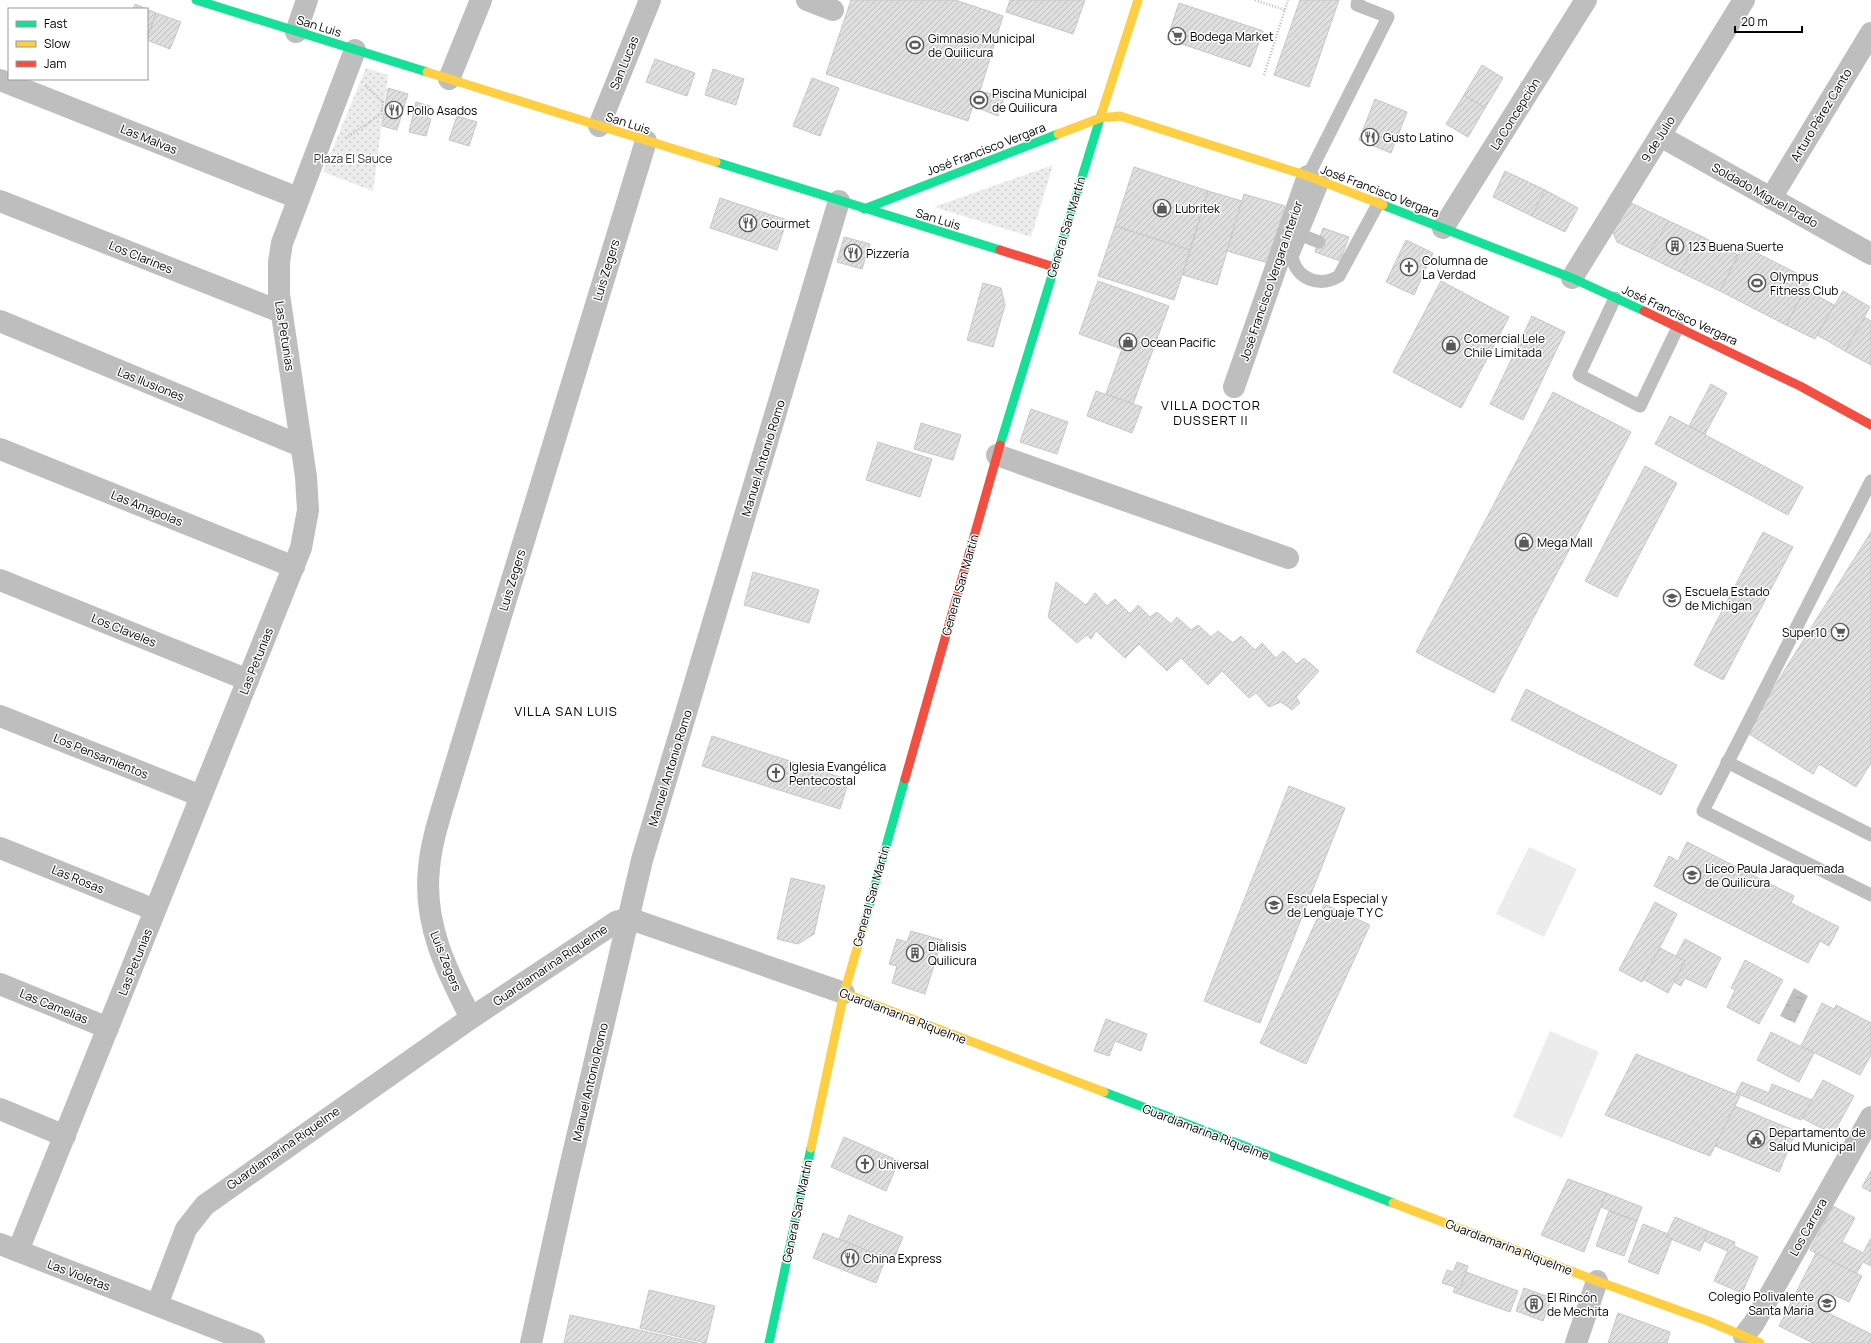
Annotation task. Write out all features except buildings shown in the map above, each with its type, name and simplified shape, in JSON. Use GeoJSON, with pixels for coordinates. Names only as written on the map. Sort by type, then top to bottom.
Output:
{"type":"FeatureCollection","features":[{"type":"Feature","properties":{"kind":"main road","name":"San Luis"},"geometry":{"type":"LineString","coordinates":[[196,0],[1054,267]]}},
{"type":"Feature","properties":{"kind":"main road","name":"General San Martín"},"geometry":{"type":"LineString","coordinates":[[769,1343],[844,993],[997,456],[1100,118],[1138,0]]}},
{"type":"Feature","properties":{"kind":"main road","name":"José Francisco Vergara"},"geometry":{"type":"LineString","coordinates":[[864,209],[1100,118],[1120,116],[1140,121],[1315,179],[1572,278],[1800,386],[1871,425]]}},
{"type":"Feature","properties":{"kind":"main road","name":"Guardiamarina Riquelme"},"geometry":{"type":"LineString","coordinates":[[844,993],[1752,1339]]}},
{"type":"Feature","properties":{"kind":"street"},"geometry":{"type":"LineString","coordinates":[[296,32],[307,0]]}},
{"type":"Feature","properties":{"kind":"street"},"geometry":{"type":"LineString","coordinates":[[449,79],[481,0]]}},
{"type":"Feature","properties":{"kind":"street","name":"San Lucas"},"geometry":{"type":"LineString","coordinates":[[599,126],[650,0]]}},
{"type":"Feature","properties":{"kind":"street"},"geometry":{"type":"LineString","coordinates":[[807,0],[832,10]]}},
{"type":"Feature","properties":{"kind":"street","name":"La Concepción"},"geometry":{"type":"LineString","coordinates":[[1443,228],[1586,0]]}},
{"type":"Feature","properties":{"kind":"street","name":"9 de Julio"},"geometry":{"type":"LineString","coordinates":[[1572,278],[1744,0]]}},
{"type":"Feature","properties":{"kind":"street","name":"Arturo Pérez Canto"},"geometry":{"type":"LineString","coordinates":[[1771,198],[1871,33]]}},
{"type":"Feature","properties":{"kind":"street","name":"Las Petunias"},"geometry":{"type":"LineString","coordinates":[[9,1248],[64,1136],[301,548],[308,510],[306,477],[281,312],[279,294],[279,262],[282,243],[298,198],[355,50]]}},
{"type":"Feature","properties":{"kind":"street","name":"Las Malvas"},"geometry":{"type":"LineString","coordinates":[[0,80],[298,198]]}},
{"type":"Feature","properties":{"kind":"street","name":"Soldado Miguel Prado"},"geometry":{"type":"LineString","coordinates":[[1660,136],[1871,254]]}},
{"type":"Feature","properties":{"kind":"street","name":"Luis Zegers"},"geometry":{"type":"LineString","coordinates":[[471,1018],[444,960],[431,923],[427,887],[432,847],[445,799],[646,141]]}},
{"type":"Feature","properties":{"kind":"street","name":"José Francisco Vergara Interior"},"geometry":{"type":"LineString","coordinates":[[1234,387],[1315,179]]}},
{"type":"Feature","properties":{"kind":"street","name":"Los Clarines"},"geometry":{"type":"LineString","coordinates":[[0,201],[281,312]]}},
{"type":"Feature","properties":{"kind":"street","name":"Manuel Antonio Romo"},"geometry":{"type":"LineString","coordinates":[[531,1343],[642,860],[839,201]]}},
{"type":"Feature","properties":{"kind":"street","name":"Las Ilusiones"},"geometry":{"type":"LineString","coordinates":[[0,321],[301,446]]}},
{"type":"Feature","properties":{"kind":"street","name":"Las Amapolas"},"geometry":{"type":"LineString","coordinates":[[0,449],[294,567]]}},
{"type":"Feature","properties":{"kind":"street"},"geometry":{"type":"LineString","coordinates":[[997,456],[1288,558]]}},
{"type":"Feature","properties":{"kind":"street","name":"Los Claveles"},"geometry":{"type":"LineString","coordinates":[[0,580],[248,680]]}},
{"type":"Feature","properties":{"kind":"street","name":"Los Pensamientos"},"geometry":{"type":"LineString","coordinates":[[0,716],[201,796]]}},
{"type":"Feature","properties":{"kind":"street","name":"Las Rosas"},"geometry":{"type":"LineString","coordinates":[[0,848],[156,910]]}},
{"type":"Feature","properties":{"kind":"street","name":"Guardiamarina Riquelme"},"geometry":{"type":"LineString","coordinates":[[157,1305],[186,1229],[205,1205],[471,1018],[602,929],[628,918],[844,993]]}},
{"type":"Feature","properties":{"kind":"street","name":"Las Camelias"},"geometry":{"type":"LineString","coordinates":[[0,984],[108,1028]]}},
{"type":"Feature","properties":{"kind":"street"},"geometry":{"type":"LineString","coordinates":[[0,1110],[64,1136]]}},
{"type":"Feature","properties":{"kind":"street","name":"Los Carrera"},"geometry":{"type":"LineString","coordinates":[[1752,1339],[1754,1324],[1871,1117]]}},
{"type":"Feature","properties":{"kind":"street","name":"Las Violetas"},"geometry":{"type":"LineString","coordinates":[[9,1248],[254,1343]]}},
{"type":"Feature","properties":{"kind":"street"},"geometry":{"type":"LineString","coordinates":[[1576,1343],[1598,1281]]}},
{"type":"Feature","properties":{"kind":"lane"},"geometry":{"type":"LineString","coordinates":[[1358,0],[1357,5],[1388,17],[1315,179],[1301,236],[1292,257],[1294,265],[1306,278],[1315,282],[1330,282],[1339,276],[1347,252],[1378,204]]}},
{"type":"Feature","properties":{"kind":"lane"},"geometry":{"type":"LineString","coordinates":[[1301,236],[1319,242]]}},
{"type":"Feature","properties":{"kind":"lane"},"geometry":{"type":"LineString","coordinates":[[1615,298],[1579,375],[1640,406],[1678,327]]}},
{"type":"Feature","properties":{"kind":"lane"},"geometry":{"type":"LineString","coordinates":[[1871,481],[1703,811],[1871,895]]}},
{"type":"Feature","properties":{"kind":"lane"},"geometry":{"type":"LineString","coordinates":[[1727,762],[1871,835]]}},
{"type":"Feature","properties":{"kind":"path"},"geometry":{"type":"LineString","coordinates":[[1255,0],[1285,10]]}},
{"type":"Feature","properties":{"kind":"path"},"geometry":{"type":"LineString","coordinates":[[1264,75],[1288,0]]}},
{"type":"Feature","properties":{"kind":"path"},"geometry":{"type":"LineString","coordinates":[[343,140],[381,114],[383,102],[358,79],[346,74]]}},
{"type":"Feature","properties":{"kind":"green space","name":"Plaza El Sauce"},"geometry":{"type":"Polygon","coordinates":[[[366,68],[388,75],[373,191],[323,172],[366,68]]]}},
{"type":"Feature","properties":{"kind":"green space"},"geometry":{"type":"Polygon","coordinates":[[[1053,165],[1031,237],[934,207],[1053,165]]]}},
{"type":"Feature","properties":{"kind":"green space"},"geometry":{"type":"Polygon","coordinates":[[[1529,847],[1577,869],[1544,937],[1496,914],[1529,847]]]}},
{"type":"Feature","properties":{"kind":"green space"},"geometry":{"type":"Polygon","coordinates":[[[1550,1031],[1599,1052],[1562,1138],[1513,1117],[1550,1031]]]}},
{"type":"Feature","properties":{"kind":"water"},"geometry":{"type":"Polygon","coordinates":[[[1794,988],[1808,996],[1795,1023],[1780,1016],[1794,988]]]}},
{"type":"Feature","properties":{"kind":"traffic: fast"},"geometry":{"type":"LineString","coordinates":[[196,0],[427,72]]}},
{"type":"Feature","properties":{"kind":"traffic: fast"},"geometry":{"type":"LineString","coordinates":[[1000,445],[1102,112]]}},
{"type":"Feature","properties":{"kind":"traffic: fast"},"geometry":{"type":"LineString","coordinates":[[864,209],[1058,134]]}},
{"type":"Feature","properties":{"kind":"traffic: fast"},"geometry":{"type":"LineString","coordinates":[[716,162],[1000,250]]}},
{"type":"Feature","properties":{"kind":"traffic: fast"},"geometry":{"type":"LineString","coordinates":[[1383,205],[1572,278],[1644,311]]}},
{"type":"Feature","properties":{"kind":"traffic: fast"},"geometry":{"type":"LineString","coordinates":[[863,928],[905,779]]}},
{"type":"Feature","properties":{"kind":"traffic: fast"},"geometry":{"type":"LineString","coordinates":[[1104,1092],[1393,1203]]}},
{"type":"Feature","properties":{"kind":"traffic: fast"},"geometry":{"type":"LineString","coordinates":[[769,1343],[811,1148]]}},
{"type":"Feature","properties":{"kind":"traffic: slow"},"geometry":{"type":"LineString","coordinates":[[1102,112],[1138,0]]}},
{"type":"Feature","properties":{"kind":"traffic: slow"},"geometry":{"type":"LineString","coordinates":[[427,72],[716,162]]}},
{"type":"Feature","properties":{"kind":"traffic: slow"},"geometry":{"type":"LineString","coordinates":[[1058,134],[1100,118],[1120,116],[1308,176],[1383,205]]}},
{"type":"Feature","properties":{"kind":"traffic: slow"},"geometry":{"type":"LineString","coordinates":[[811,1148],[844,993],[863,928]]}},
{"type":"Feature","properties":{"kind":"traffic: slow"},"geometry":{"type":"LineString","coordinates":[[844,993],[1104,1092]]}},
{"type":"Feature","properties":{"kind":"traffic: slow"},"geometry":{"type":"LineString","coordinates":[[1393,1203],[1597,1281],[1708,1321],[1760,1343]]}},
{"type":"Feature","properties":{"kind":"traffic: jam"},"geometry":{"type":"LineString","coordinates":[[1000,250],[1054,267]]}},
{"type":"Feature","properties":{"kind":"traffic: jam"},"geometry":{"type":"LineString","coordinates":[[1644,311],[1800,386],[1871,425]]}},
{"type":"Feature","properties":{"kind":"traffic: jam"},"geometry":{"type":"LineString","coordinates":[[905,779],[1000,445]]}},
{"type":"Feature","properties":{"kind":"place","name":"Bodega Market"},"geometry":{"type":"Point","coordinates":[1177,36]}},
{"type":"Feature","properties":{"kind":"place","name":"Gimnasio Municipal de Quilicura"},"geometry":{"type":"Point","coordinates":[915,45]}},
{"type":"Feature","properties":{"kind":"place","name":"Piscina Municipal de Quilicura"},"geometry":{"type":"Point","coordinates":[979,100]}},
{"type":"Feature","properties":{"kind":"place","name":"Pollo Asados"},"geometry":{"type":"Point","coordinates":[394,110]}},
{"type":"Feature","properties":{"kind":"place","name":"Gusto Latino"},"geometry":{"type":"Point","coordinates":[1370,137]}},
{"type":"Feature","properties":{"kind":"place","name":"Lubritek"},"geometry":{"type":"Point","coordinates":[1162,208]}},
{"type":"Feature","properties":{"kind":"place","name":"Gourmet"},"geometry":{"type":"Point","coordinates":[748,223]}},
{"type":"Feature","properties":{"kind":"place","name":"123 Buena Suerte"},"geometry":{"type":"Point","coordinates":[1675,246]}},
{"type":"Feature","properties":{"kind":"place","name":"Pizzería"},"geometry":{"type":"Point","coordinates":[853,253]}},
{"type":"Feature","properties":{"kind":"place","name":"Columna de La Verdad"},"geometry":{"type":"Point","coordinates":[1409,267]}},
{"type":"Feature","properties":{"kind":"place","name":"Olympus Fitness Club"},"geometry":{"type":"Point","coordinates":[1757,283]}},
{"type":"Feature","properties":{"kind":"place","name":"Ocean Pacific"},"geometry":{"type":"Point","coordinates":[1128,342]}},
{"type":"Feature","properties":{"kind":"place","name":"Comercial Lele Chile Limitada"},"geometry":{"type":"Point","coordinates":[1451,345]}},
{"type":"Feature","properties":{"kind":"place","name":"Mega Mall"},"geometry":{"type":"Point","coordinates":[1524,542]}},
{"type":"Feature","properties":{"kind":"place","name":"Escuela Estado de Michigan"},"geometry":{"type":"Point","coordinates":[1672,598]}},
{"type":"Feature","properties":{"kind":"place","name":"Super10"},"geometry":{"type":"Point","coordinates":[1840,632]}},
{"type":"Feature","properties":{"kind":"place","name":"Iglesia Evangélica Pentecostal"},"geometry":{"type":"Point","coordinates":[776,773]}},
{"type":"Feature","properties":{"kind":"place","name":"Liceo Paula Jaraquemada de Quilicura"},"geometry":{"type":"Point","coordinates":[1692,875]}},
{"type":"Feature","properties":{"kind":"place","name":"Escuela Especial y de Lenguaje T Y C"},"geometry":{"type":"Point","coordinates":[1274,905]}},
{"type":"Feature","properties":{"kind":"place","name":"Dialisis Quilicura"},"geometry":{"type":"Point","coordinates":[915,953]}},
{"type":"Feature","properties":{"kind":"place","name":"Departamento de Salud Municipal"},"geometry":{"type":"Point","coordinates":[1756,1139]}},
{"type":"Feature","properties":{"kind":"place","name":"Universal"},"geometry":{"type":"Point","coordinates":[865,1164]}},
{"type":"Feature","properties":{"kind":"place","name":"China Express"},"geometry":{"type":"Point","coordinates":[850,1258]}},
{"type":"Feature","properties":{"kind":"place","name":"Colegio Polivalente Santa María"},"geometry":{"type":"Point","coordinates":[1827,1303]}},
{"type":"Feature","properties":{"kind":"place","name":"El Rincón de Mechita"},"geometry":{"type":"Point","coordinates":[1534,1304]}},
{"type":"Feature","properties":{"kind":"district","name":"VILLA DOCTOR DUSSERT II"},"geometry":{"type":"Point","coordinates":[1211,412]}},
{"type":"Feature","properties":{"kind":"district","name":"VILLA SAN LUIS"},"geometry":{"type":"Point","coordinates":[566,711]}}]}
